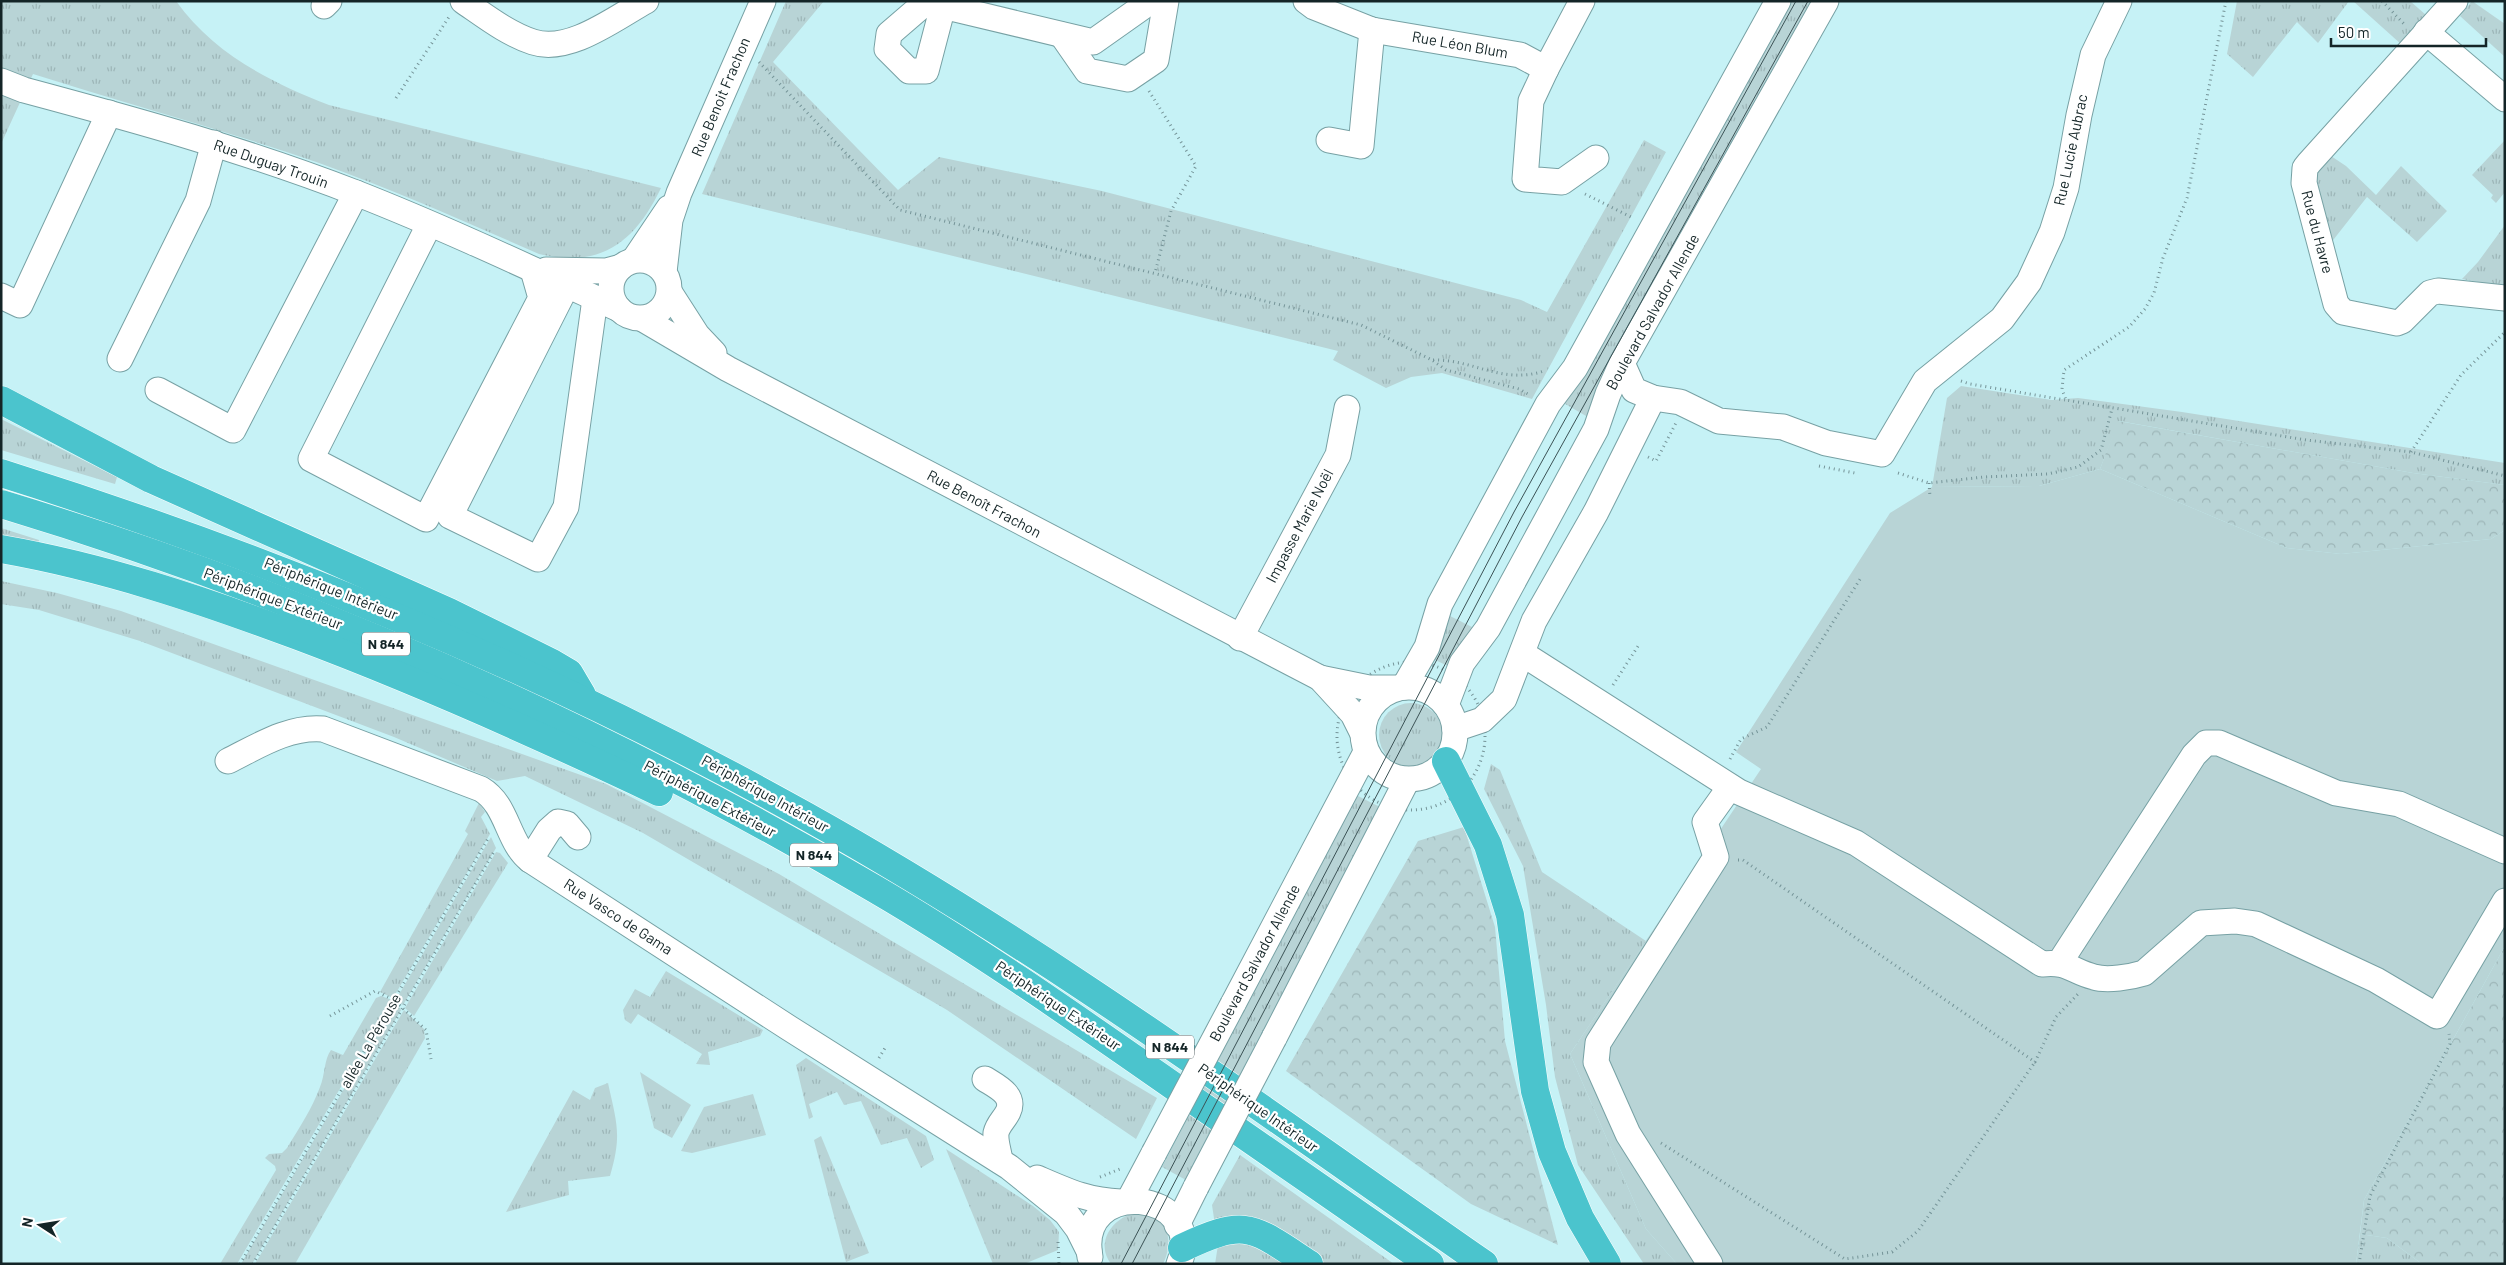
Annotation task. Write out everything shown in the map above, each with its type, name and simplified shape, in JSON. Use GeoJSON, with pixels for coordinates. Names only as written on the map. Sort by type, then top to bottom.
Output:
{"type":"FeatureCollection","features":[{"type":"Feature","properties":{"kind":"highway"},"geometry":{"type":"LineString","coordinates":[[1,400],[151,479],[449,612],[552,663],[569,673],[585,701]]}},
{"type":"Feature","properties":{"kind":"highway","name":"Périphérique Intérieur"},"geometry":{"type":"LineString","coordinates":[[1,473],[203,540],[308,579],[456,641],[585,701],[804,814],[989,926],[1135,1022],[1484,1264]]}},
{"type":"Feature","properties":{"kind":"highway","name":"Périphérique Extérieur"},"geometry":{"type":"LineString","coordinates":[[1,504],[159,556],[339,624],[548,717],[625,754],[754,822],[874,888],[1050,999],[1430,1264]]}},
{"type":"Feature","properties":{"kind":"highway"},"geometry":{"type":"LineString","coordinates":[[1,550],[71,564],[131,579],[246,616],[427,686],[592,760],[718,822],[754,822]]}},
{"type":"Feature","properties":{"kind":"highway"},"geometry":{"type":"LineString","coordinates":[[1,562],[118,586],[131,579]]}},
{"type":"Feature","properties":{"kind":"highway"},"geometry":{"type":"LineString","coordinates":[[1446,761],[1488,846],[1510,915],[1535,1090],[1552,1152],[1580,1218],[1607,1264]]}},
{"type":"Feature","properties":{"kind":"highway"},"geometry":{"type":"LineString","coordinates":[[1179,1246],[1226,1230],[1249,1229],[1262,1234],[1309,1264]]}},
{"type":"Feature","properties":{"kind":"street"},"geometry":{"type":"LineString","coordinates":[[459,5],[510,32],[534,42],[557,45],[575,40],[646,1]]}},
{"type":"Feature","properties":{"kind":"street","name":"Rue Benoit Frachon"},"geometry":{"type":"LineString","coordinates":[[667,283],[670,220],[679,193],[763,1]]}},
{"type":"Feature","properties":{"kind":"street"},"geometry":{"type":"LineString","coordinates":[[942,6],[1093,42],[1150,1]]}},
{"type":"Feature","properties":{"kind":"street"},"geometry":{"type":"LineString","coordinates":[[1062,35],[1087,71],[1128,79],[1156,60],[1166,1]]}},
{"type":"Feature","properties":{"kind":"street","name":"Rue Léon Blum"},"geometry":{"type":"LineString","coordinates":[[1306,1],[1314,7],[1372,30],[1520,55],[1546,69]]}},
{"type":"Feature","properties":{"kind":"street"},"geometry":{"type":"LineString","coordinates":[[1582,1],[1531,101],[1525,179],[1562,182],[1596,158]]}},
{"type":"Feature","properties":{"kind":"street"},"geometry":{"type":"LineString","coordinates":[[1364,742],[1365,719],[1372,706],[1383,695],[1401,688],[1427,647],[1440,604],[1543,412],[1575,368],[1778,1]]}},
{"type":"Feature","properties":{"kind":"street","name":"Boulevard Salvador Allende"},"geometry":{"type":"LineString","coordinates":[[1446,705],[1462,663],[1488,628],[1596,429],[1608,394],[1622,363],[1826,1]]}},
{"type":"Feature","properties":{"kind":"street","name":"Rue Lucie Aubrac"},"geometry":{"type":"LineString","coordinates":[[1652,398],[1680,402],[1719,420],[1783,427],[1826,443],[1882,454],[1925,381],[2002,319],[2029,282],[2052,232],[2066,188],[2079,115],[2093,55],[2119,1]]}},
{"type":"Feature","properties":{"kind":"street","name":"Rue du Havre"},"geometry":{"type":"LineString","coordinates":[[2455,1],[2305,168],[2304,183],[2336,304],[2343,312],[2397,322],[2402,321],[2430,293],[2438,291],[2505,298]]}},
{"type":"Feature","properties":{"kind":"street"},"geometry":{"type":"LineString","coordinates":[[1329,140],[1360,146],[1372,30]]}},
{"type":"Feature","properties":{"kind":"street"},"geometry":{"type":"LineString","coordinates":[[2423,36],[2502,107]]}},
{"type":"Feature","properties":{"kind":"street","name":"Rue Duguay Trouin"},"geometry":{"type":"LineString","coordinates":[[1,81],[214,143],[356,194],[533,270],[618,309]]}},
{"type":"Feature","properties":{"kind":"street"},"geometry":{"type":"LineString","coordinates":[[1,296],[20,305],[109,113]]}},
{"type":"Feature","properties":{"kind":"street"},"geometry":{"type":"LineString","coordinates":[[120,359],[198,200],[214,143]]}},
{"type":"Feature","properties":{"kind":"street","name":"Rue Benoit Frachon"},"geometry":{"type":"LineString","coordinates":[[628,263],[679,193]]}},
{"type":"Feature","properties":{"kind":"street"},"geometry":{"type":"LineString","coordinates":[[158,390],[234,430],[356,194]]}},
{"type":"Feature","properties":{"kind":"street"},"geometry":{"type":"LineString","coordinates":[[430,225],[311,459],[426,519],[541,298],[533,270]]}},
{"type":"Feature","properties":{"kind":"street"},"geometry":{"type":"LineString","coordinates":[[651,262],[667,283],[697,335],[728,369],[643,319],[626,315],[618,309],[613,302],[611,283],[628,263],[651,262]]}},
{"type":"Feature","properties":{"kind":"street","name":"Rue Duguay Trouin"},"geometry":{"type":"LineString","coordinates":[[533,270],[597,271],[628,263]]}},
{"type":"Feature","properties":{"kind":"street"},"geometry":{"type":"LineString","coordinates":[[643,319],[661,310],[667,283]]}},
{"type":"Feature","properties":{"kind":"street"},"geometry":{"type":"LineString","coordinates":[[567,285],[450,516],[538,559],[566,507],[595,299]]}},
{"type":"Feature","properties":{"kind":"street"},"geometry":{"type":"LineString","coordinates":[[1455,729],[1482,720],[1493,712],[1504,699],[1523,654],[1534,621],[1596,512],[1652,398],[1634,390],[1622,363]]}},
{"type":"Feature","properties":{"kind":"street","name":"Rue Benoît Frachon"},"geometry":{"type":"LineString","coordinates":[[728,369],[1240,638]]}},
{"type":"Feature","properties":{"kind":"street","name":"Impasse Marie Noël"},"geometry":{"type":"LineString","coordinates":[[1240,638],[1338,455],[1347,408]]}},
{"type":"Feature","properties":{"kind":"street"},"geometry":{"type":"LineString","coordinates":[[1240,638],[1320,678],[1369,688],[1421,689],[1430,692],[1446,705],[1455,729],[1454,741],[1446,761],[1428,776],[1407,780],[1387,775],[1379,769],[1364,742],[1353,714],[1320,678]]}},
{"type":"Feature","properties":{"kind":"street"},"geometry":{"type":"LineString","coordinates":[[1523,654],[1723,782],[1856,842],[2042,964],[2060,962],[2095,978],[2134,976],[2144,973],[2201,923],[2235,921],[2256,924],[2376,980],[2436,1016],[2505,901]]}},
{"type":"Feature","properties":{"kind":"street","name":"Rue Vasco de Gama"},"geometry":{"type":"LineString","coordinates":[[228,761],[278,737],[301,729],[331,731],[481,789],[493,797],[503,834],[530,860],[789,1028],[1005,1164],[1066,1213],[1078,1229],[1091,1257]]}},
{"type":"Feature","properties":{"kind":"street","name":"Boulevard Salvador Allende"},"geometry":{"type":"LineString","coordinates":[[1125,1201],[1154,1153],[1233,1004],[1364,742]]}},
{"type":"Feature","properties":{"kind":"street"},"geometry":{"type":"LineString","coordinates":[[2060,962],[2194,755],[2206,743],[2219,743],[2336,793],[2399,804],[2505,851]]}},
{"type":"Feature","properties":{"kind":"street"},"geometry":{"type":"LineString","coordinates":[[1179,1246],[1196,1188],[1407,780]]}},
{"type":"Feature","properties":{"kind":"street"},"geometry":{"type":"LineString","coordinates":[[1710,1264],[1628,1134],[1596,1062],[1598,1043],[1716,857],[1705,822],[1723,782]]}},
{"type":"Feature","properties":{"kind":"street"},"geometry":{"type":"LineString","coordinates":[[530,860],[549,830],[558,822],[567,824],[578,837]]}},
{"type":"Feature","properties":{"kind":"street"},"geometry":{"type":"LineString","coordinates":[[985,1079],[1004,1091],[1009,1101],[1008,1112],[998,1127],[996,1136],[1005,1164]]}},
{"type":"Feature","properties":{"kind":"street","name":"Rue Vasco de Gama"},"geometry":{"type":"LineString","coordinates":[[1005,1164],[1077,1196],[1097,1201],[1153,1203],[1171,1215],[1179,1246]]}},
{"type":"Feature","properties":{"kind":"street"},"geometry":{"type":"LineString","coordinates":[[1091,1257],[1090,1235],[1097,1221],[1107,1209],[1125,1201]]}},
{"type":"Feature","properties":{"kind":"path"},"geometry":{"type":"LineString","coordinates":[[2066,400],[2062,389],[2064,370],[2129,327],[2145,309],[2154,293],[2163,258],[2186,198],[2226,1]]}},
{"type":"Feature","properties":{"kind":"path"},"geometry":{"type":"LineString","coordinates":[[2382,1],[2423,36]]}},
{"type":"Feature","properties":{"kind":"path"},"geometry":{"type":"LineString","coordinates":[[396,98],[459,5]]}},
{"type":"Feature","properties":{"kind":"path"},"geometry":{"type":"LineString","coordinates":[[743,45],[900,210],[1360,325],[1432,360],[1446,370],[1519,389]]}},
{"type":"Feature","properties":{"kind":"path"},"geometry":{"type":"LineString","coordinates":[[1138,72],[1196,166],[1171,211],[1155,273]]}},
{"type":"Feature","properties":{"kind":"path"},"geometry":{"type":"LineString","coordinates":[[1600,201],[1636,219]]}},
{"type":"Feature","properties":{"kind":"path"},"geometry":{"type":"LineString","coordinates":[[2411,452],[2461,375],[2505,332]]}},
{"type":"Feature","properties":{"kind":"path"},"geometry":{"type":"LineString","coordinates":[[1432,360],[1452,362],[1518,377],[1552,368]]}},
{"type":"Feature","properties":{"kind":"path"},"geometry":{"type":"LineString","coordinates":[[1958,375],[1963,383],[2306,440],[2411,452],[2505,476]]}},
{"type":"Feature","properties":{"kind":"path"},"geometry":{"type":"LineString","coordinates":[[1890,473],[1898,473],[1929,483],[1984,477],[2048,474],[2078,467],[2101,450],[2112,408]]}},
{"type":"Feature","properties":{"kind":"path"},"geometry":{"type":"LineString","coordinates":[[1629,448],[1656,461],[1679,418]]}},
{"type":"Feature","properties":{"kind":"path"},"geometry":{"type":"LineString","coordinates":[[1812,462],[1821,467],[1858,473]]}},
{"type":"Feature","properties":{"kind":"path"},"geometry":{"type":"LineString","coordinates":[[1898,473],[1902,464]]}},
{"type":"Feature","properties":{"kind":"path"},"geometry":{"type":"LineString","coordinates":[[1929,483],[1930,497]]}},
{"type":"Feature","properties":{"kind":"path"},"geometry":{"type":"LineString","coordinates":[[1723,782],[1741,739],[1767,727],[1862,576]]}},
{"type":"Feature","properties":{"kind":"path"},"geometry":{"type":"LineString","coordinates":[[1601,704],[1640,643]]}},
{"type":"Feature","properties":{"kind":"path"},"geometry":{"type":"LineString","coordinates":[[1341,713],[1336,741],[1337,756],[1342,765]]}},
{"type":"Feature","properties":{"kind":"path"},"geometry":{"type":"LineString","coordinates":[[1469,782],[1482,760],[1485,741]]}},
{"type":"Feature","properties":{"kind":"path"},"geometry":{"type":"LineString","coordinates":[[1410,810],[1428,808],[1450,798]]}},
{"type":"Feature","properties":{"kind":"path","name":"allée La Pérouse"},"geometry":{"type":"LineString","coordinates":[[240,1264],[394,1000],[503,834]]}},
{"type":"Feature","properties":{"kind":"path","name":"allée La Pérouse"},"geometry":{"type":"LineString","coordinates":[[253,1264],[499,844],[503,834]]}},
{"type":"Feature","properties":{"kind":"path"},"geometry":{"type":"LineString","coordinates":[[1734,861],[1743,860],[2035,1062]]}},
{"type":"Feature","properties":{"kind":"path"},"geometry":{"type":"LineString","coordinates":[[1656,1139],[1845,1259],[1892,1252],[1918,1232],[2035,1062],[2056,1017],[2095,978]]}},
{"type":"Feature","properties":{"kind":"path"},"geometry":{"type":"LineString","coordinates":[[330,1016],[375,991],[394,1000],[426,1030],[431,1059]]}},
{"type":"Feature","properties":{"kind":"path"},"geometry":{"type":"LineString","coordinates":[[2359,1264],[2370,1196],[2450,1044],[2449,1029],[2436,1016]]}},
{"type":"Feature","properties":{"kind":"path"},"geometry":{"type":"LineString","coordinates":[[1096,1179],[1122,1168]]}},
{"type":"Feature","properties":{"kind":"green space"},"geometry":{"type":"Polygon","coordinates":[[[1,1],[176,1],[191,20],[208,36],[245,64],[265,76],[329,105],[661,188],[640,223],[614,247],[598,254],[581,258],[561,258],[539,254],[402,195],[319,163],[212,128],[33,74],[1,144],[1,1]]]}},
{"type":"Feature","properties":{"kind":"green space"},"geometry":{"type":"Polygon","coordinates":[[[786,1],[824,1],[773,62],[898,190],[939,157],[1102,191],[1521,300],[1547,312],[1644,140],[1666,152],[1532,399],[1442,373],[1411,377],[1386,388],[1333,360],[1338,351],[702,194],[786,1]]]}},
{"type":"Feature","properties":{"kind":"green space"},"geometry":{"type":"Polygon","coordinates":[[[1789,1],[1819,1],[1593,420],[1560,401],[1789,1]]]}},
{"type":"Feature","properties":{"kind":"green space"},"geometry":{"type":"Polygon","coordinates":[[[2237,1],[2349,1],[2318,43],[2297,22],[2253,77],[2227,54],[2237,1]]]}},
{"type":"Feature","properties":{"kind":"green space"},"geometry":{"type":"Polygon","coordinates":[[[2353,1],[2410,1],[2426,15],[2402,45],[2353,1]]]}},
{"type":"Feature","properties":{"kind":"green space"},"geometry":{"type":"Polygon","coordinates":[[[2472,1],[2505,24],[2505,57],[2460,16],[2472,1]]]}},
{"type":"Feature","properties":{"kind":"green space"},"geometry":{"type":"Polygon","coordinates":[[[2505,140],[2505,192],[2496,203],[2491,198],[2493,195],[2472,175],[2505,140]]]}},
{"type":"Feature","properties":{"kind":"green space"},"geometry":{"type":"Polygon","coordinates":[[[2331,156],[2346,166],[2376,195],[2401,166],[2447,211],[2417,242],[2367,197],[2330,244],[2315,176],[2331,156]]]}},
{"type":"Feature","properties":{"kind":"green space"},"geometry":{"type":"Polygon","coordinates":[[[2505,225],[2505,287],[2462,279],[2478,262],[2505,225]]]}},
{"type":"Feature","properties":{"kind":"green space"},"geometry":{"type":"Polygon","coordinates":[[[1961,386],[2052,400],[2078,398],[2182,412],[2505,463],[2505,485],[2413,473],[2119,421],[2100,469],[2039,486],[1932,487],[1947,398],[1961,386]]]}},
{"type":"Feature","properties":{"kind":"green space"},"geometry":{"type":"Polygon","coordinates":[[[1,419],[117,477],[115,484],[1,450],[1,419]]]}},
{"type":"Feature","properties":{"kind":"green space"},"geometry":{"type":"Polygon","coordinates":[[[2118,421],[2413,473],[2505,485],[2505,530],[2491,539],[2341,554],[2287,548],[2100,469],[2118,421]]]}},
{"type":"Feature","properties":{"kind":"green space"},"geometry":{"type":"Polygon","coordinates":[[[2100,469],[2287,548],[2341,554],[2491,539],[2505,530],[2505,946],[2364,1200],[2356,1264],[1677,1264],[1646,1229],[1570,1054],[1761,769],[1736,752],[1890,513],[1932,487],[2039,486],[2100,469]]]}},
{"type":"Feature","properties":{"kind":"green space"},"geometry":{"type":"Polygon","coordinates":[[[1,528],[39,540],[38,545],[1,539],[1,528]]]}},
{"type":"Feature","properties":{"kind":"green space"},"geometry":{"type":"Polygon","coordinates":[[[1,581],[57,593],[121,611],[606,784],[779,874],[1157,1098],[1136,1139],[947,1010],[643,833],[525,776],[497,781],[394,737],[140,641],[39,610],[1,604],[1,581]]]}},
{"type":"Feature","properties":{"kind":"green space"},"geometry":{"type":"Polygon","coordinates":[[[1444,613],[1480,631],[1452,668],[1429,657],[1444,613]]]}},
{"type":"Feature","properties":{"kind":"green space"},"geometry":{"type":"Polygon","coordinates":[[[1411,703],[1429,708],[1434,712],[1438,717],[1443,735],[1438,753],[1434,758],[1429,762],[1411,767],[1393,762],[1388,758],[1384,753],[1379,735],[1384,717],[1388,712],[1393,708],[1411,703]]]}},
{"type":"Feature","properties":{"kind":"green space"},"geometry":{"type":"Polygon","coordinates":[[[1491,764],[1500,770],[1542,872],[1646,941],[1570,1054],[1646,1229],[1677,1264],[1644,1264],[1578,1165],[1555,1077],[1546,1005],[1523,866],[1484,789],[1491,764]]]}},
{"type":"Feature","properties":{"kind":"green space"},"geometry":{"type":"Polygon","coordinates":[[[1356,795],[1380,807],[1186,1180],[1162,1167],[1356,795]]]}},
{"type":"Feature","properties":{"kind":"green space"},"geometry":{"type":"Polygon","coordinates":[[[479,803],[485,812],[481,817],[490,834],[393,998],[380,992],[468,834],[465,831],[479,803]]]}},
{"type":"Feature","properties":{"kind":"green space"},"geometry":{"type":"Polygon","coordinates":[[[1464,827],[1495,927],[1505,1041],[1558,1245],[1471,1204],[1286,1071],[1418,841],[1464,827]]]}},
{"type":"Feature","properties":{"kind":"green space"},"geometry":{"type":"Polygon","coordinates":[[[491,837],[496,848],[403,1005],[396,1001],[397,998],[491,837]]]}},
{"type":"Feature","properties":{"kind":"green space"},"geometry":{"type":"Polygon","coordinates":[[[496,852],[500,853],[508,863],[414,1016],[405,1008],[496,852]]]}},
{"type":"Feature","properties":{"kind":"green space"},"geometry":{"type":"Polygon","coordinates":[[[2505,946],[2505,1264],[2422,1264],[2387,1238],[2360,1234],[2364,1200],[2505,946]]]}},
{"type":"Feature","properties":{"kind":"green space"},"geometry":{"type":"Polygon","coordinates":[[[666,971],[763,1030],[760,1036],[708,1052],[710,1065],[696,1064],[702,1054],[638,1014],[631,1024],[625,1020],[623,1010],[635,989],[650,997],[666,971]]]}},
{"type":"Feature","properties":{"kind":"green space"},"geometry":{"type":"Polygon","coordinates":[[[381,996],[392,1000],[237,1264],[220,1264],[276,1170],[275,1166],[265,1158],[269,1154],[282,1153],[287,1148],[317,1095],[331,1050],[343,1055],[376,998],[381,996]]]}},
{"type":"Feature","properties":{"kind":"green space"},"geometry":{"type":"Polygon","coordinates":[[[395,1002],[401,1010],[252,1264],[241,1264],[395,1002]]]}},
{"type":"Feature","properties":{"kind":"green space"},"geometry":{"type":"Polygon","coordinates":[[[404,1010],[424,1029],[425,1038],[295,1264],[255,1264],[404,1010]]]}},
{"type":"Feature","properties":{"kind":"green space"},"geometry":{"type":"Polygon","coordinates":[[[806,1058],[926,1136],[934,1160],[921,1168],[907,1138],[881,1145],[861,1101],[844,1105],[837,1092],[809,1104],[813,1117],[809,1119],[796,1065],[806,1058]]]}},
{"type":"Feature","properties":{"kind":"green space"},"geometry":{"type":"Polygon","coordinates":[[[640,1072],[691,1105],[672,1138],[654,1128],[640,1072]]]}},
{"type":"Feature","properties":{"kind":"green space"},"geometry":{"type":"Polygon","coordinates":[[[608,1083],[617,1130],[616,1150],[610,1176],[568,1181],[569,1195],[506,1212],[573,1090],[590,1100],[595,1088],[608,1083]]]}},
{"type":"Feature","properties":{"kind":"green space"},"geometry":{"type":"Polygon","coordinates":[[[753,1094],[766,1135],[692,1153],[681,1151],[704,1107],[753,1094]]]}},
{"type":"Feature","properties":{"kind":"green space"},"geometry":{"type":"Polygon","coordinates":[[[821,1136],[869,1253],[846,1262],[814,1140],[821,1136]]]}},
{"type":"Feature","properties":{"kind":"green space"},"geometry":{"type":"Polygon","coordinates":[[[946,1149],[1033,1206],[1050,1220],[1059,1232],[1058,1250],[1024,1264],[993,1264],[946,1149]]]}},
{"type":"Feature","properties":{"kind":"green space"},"geometry":{"type":"Polygon","coordinates":[[[1240,1155],[1394,1264],[1215,1264],[1218,1245],[1212,1205],[1240,1155]]]}},
{"type":"Feature","properties":{"kind":"green space"},"geometry":{"type":"Polygon","coordinates":[[[1134,1213],[1154,1217],[1164,1226],[1168,1238],[1168,1252],[1163,1264],[1111,1264],[1106,1256],[1105,1240],[1108,1232],[1119,1220],[1134,1213]]]}},
{"type":"Feature","properties":{"kind":"green space"},"geometry":{"type":"Polygon","coordinates":[[[2360,1234],[2387,1238],[2422,1264],[2356,1264],[2360,1234]]]}},
{"type":"Feature","properties":{"kind":"tram line"},"geometry":{"type":"LineString","coordinates":[[1121,1264],[1514,512],[1796,1]]}},
{"type":"Feature","properties":{"kind":"tram line"},"geometry":{"type":"LineString","coordinates":[[1132,1264],[1522,517],[1808,1]]}}]}
